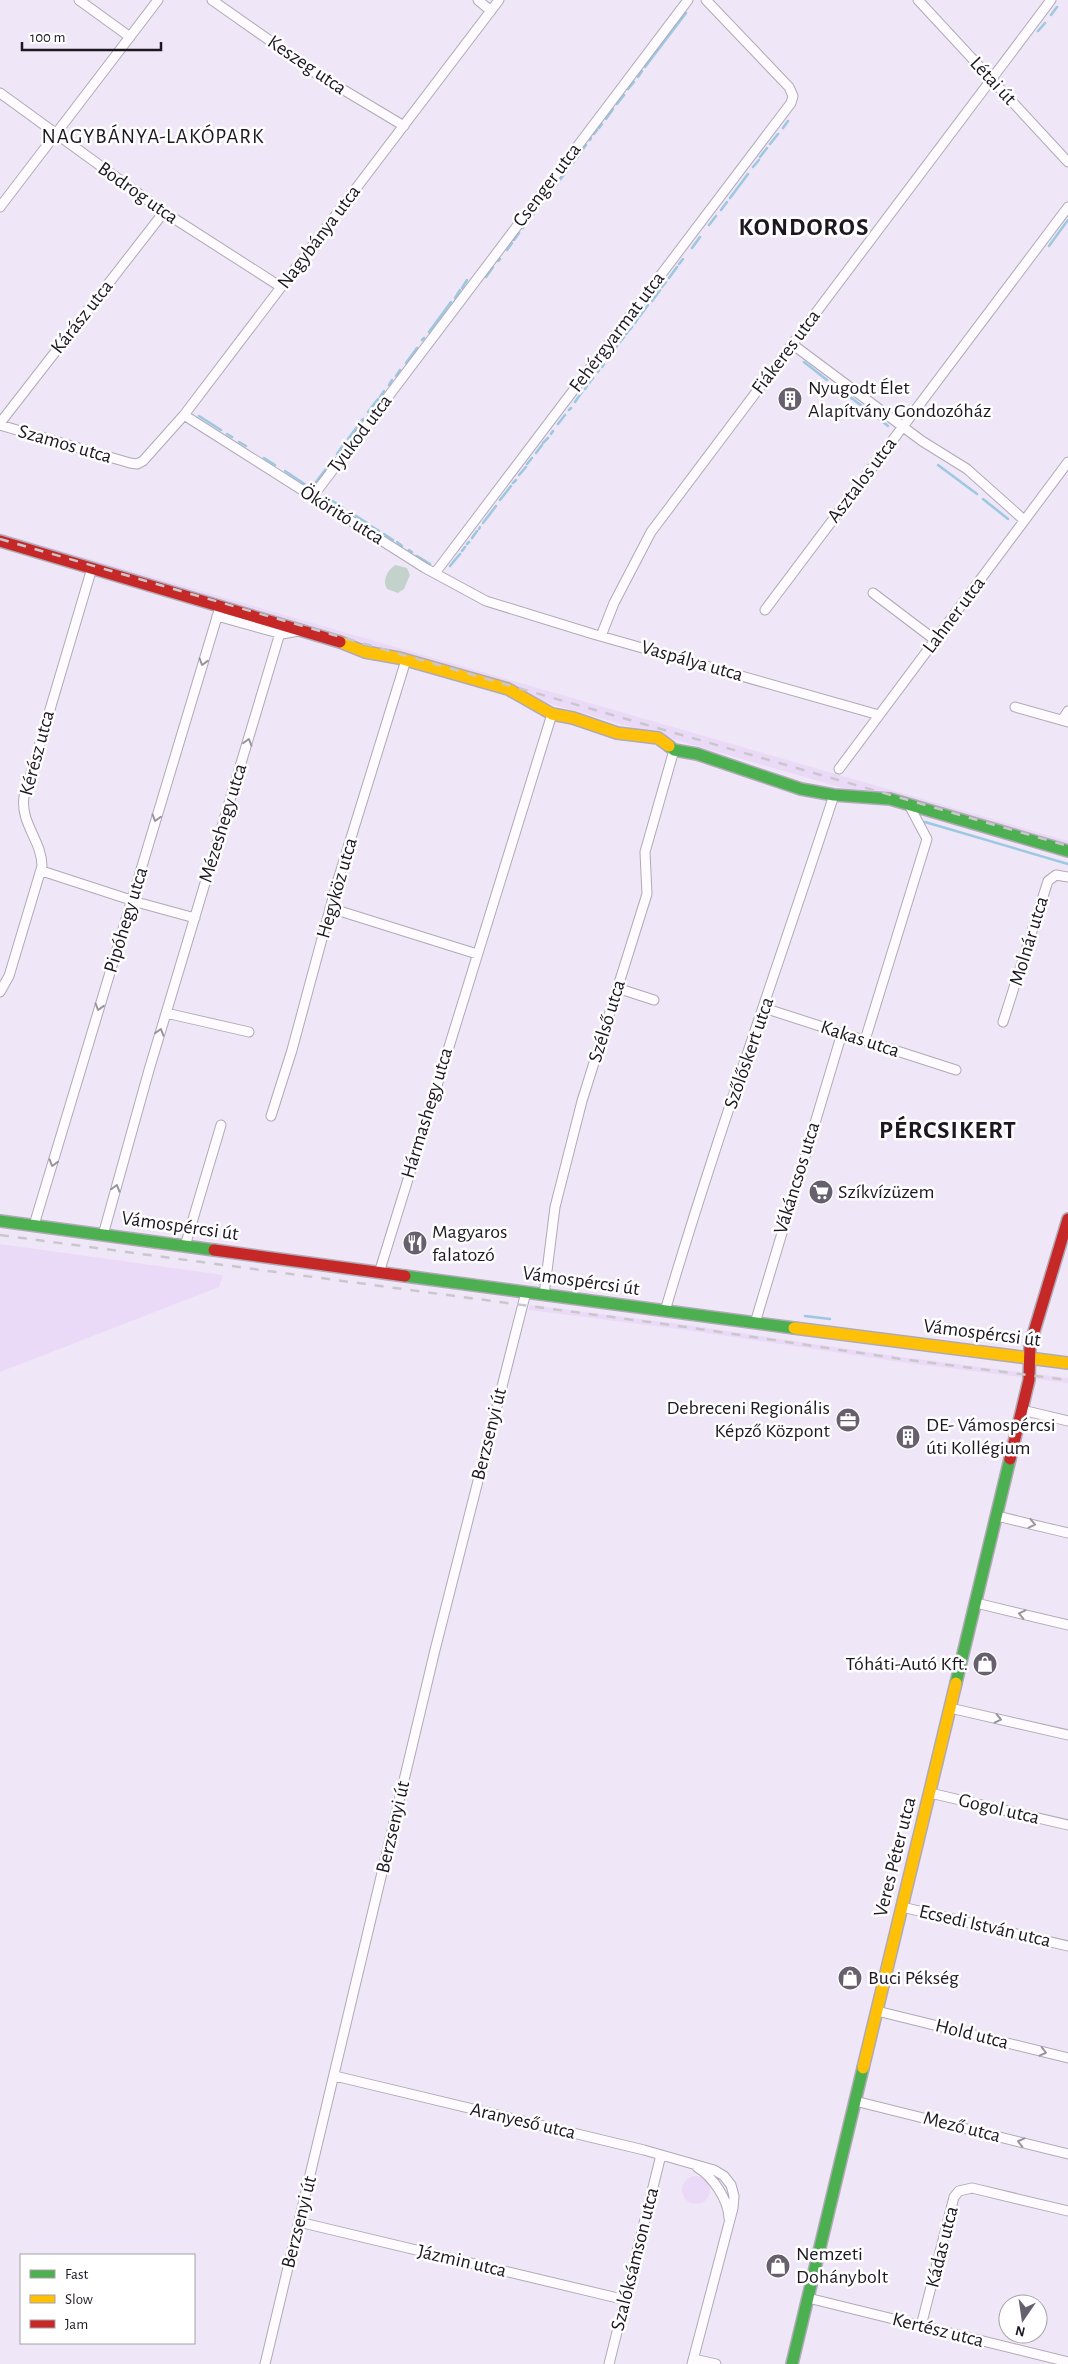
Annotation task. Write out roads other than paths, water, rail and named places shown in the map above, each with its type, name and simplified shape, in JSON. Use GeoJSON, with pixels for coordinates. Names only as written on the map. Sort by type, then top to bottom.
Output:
{"type":"FeatureCollection","features":[{"type":"Feature","properties":{"kind":"street"},"geometry":{"type":"LineString","coordinates":[[80,0],[130,37]]}},
{"type":"Feature","properties":{"kind":"street"},"geometry":{"type":"LineString","coordinates":[[0,207],[158,0]]}},
{"type":"Feature","properties":{"kind":"street","name":"Keszeg utca"},"geometry":{"type":"LineString","coordinates":[[212,0],[317,74],[404,126]]}},
{"type":"Feature","properties":{"kind":"street"},"geometry":{"type":"LineString","coordinates":[[478,0],[491,11]]}},
{"type":"Feature","properties":{"kind":"street","name":"Nagybánya utca"},"geometry":{"type":"LineString","coordinates":[[130,464],[137,464],[143,461],[184,415],[499,0]]}},
{"type":"Feature","properties":{"kind":"street","name":"Csenger utca"},"geometry":{"type":"LineString","coordinates":[[407,371],[688,0]]}},
{"type":"Feature","properties":{"kind":"street","name":"Fehérgyarmat utca"},"geometry":{"type":"LineString","coordinates":[[435,573],[789,107],[793,96],[790,89],[706,0]]}},
{"type":"Feature","properties":{"kind":"street","name":"Létai út"},"geometry":{"type":"LineString","coordinates":[[918,0],[1068,162]]}},
{"type":"Feature","properties":{"kind":"street","name":"Fiákeres utca"},"geometry":{"type":"LineString","coordinates":[[601,636],[619,595],[651,532],[1051,0]]}},
{"type":"Feature","properties":{"kind":"street","name":"Bodrog utca"},"geometry":{"type":"LineString","coordinates":[[0,93],[164,212],[281,287]]}},
{"type":"Feature","properties":{"kind":"street","name":"Asztalos utca"},"geometry":{"type":"LineString","coordinates":[[765,610],[1068,207]]}},
{"type":"Feature","properties":{"kind":"street","name":"Kárász utca"},"geometry":{"type":"LineString","coordinates":[[0,424],[164,212]]}},
{"type":"Feature","properties":{"kind":"street"},"geometry":{"type":"LineString","coordinates":[[792,344],[922,442],[967,469],[1024,520]]}},
{"type":"Feature","properties":{"kind":"street","name":"Tyukod utca"},"geometry":{"type":"LineString","coordinates":[[313,496],[407,371]]}},
{"type":"Feature","properties":{"kind":"street","name":"Ököritó utca"},"geometry":{"type":"LineString","coordinates":[[184,415],[435,573],[472,594],[503,608]]}},
{"type":"Feature","properties":{"kind":"street","name":"Szamos utca"},"geometry":{"type":"LineString","coordinates":[[0,424],[130,464]]}},
{"type":"Feature","properties":{"kind":"street","name":"Lahner utca"},"geometry":{"type":"LineString","coordinates":[[839,768],[1068,462]]}},
{"type":"Feature","properties":{"kind":"street"},"geometry":{"type":"LineString","coordinates":[[0,542],[92,568],[280,633],[304,630]]}},
{"type":"Feature","properties":{"kind":"street","name":"Kérész utca"},"geometry":{"type":"LineString","coordinates":[[0,992],[10,976],[42,871],[42,857],[26,821],[24,800],[92,568]]}},
{"type":"Feature","properties":{"kind":"street"},"geometry":{"type":"LineString","coordinates":[[873,593],[935,640]]}},
{"type":"Feature","properties":{"kind":"street","name":"Vaspálya utca"},"geometry":{"type":"LineString","coordinates":[[503,608],[879,716]]}},
{"type":"Feature","properties":{"kind":"street"},"geometry":{"type":"LineString","coordinates":[[218,611],[304,630],[365,652],[406,660],[518,693],[552,714],[573,718],[616,733],[653,737],[664,741],[674,750],[702,756],[801,789],[834,795],[884,798],[1068,851]]}},
{"type":"Feature","properties":{"kind":"street","name":"Pipóhegy utca"},"geometry":{"type":"LineString","coordinates":[[34,1225],[218,611]]}},
{"type":"Feature","properties":{"kind":"street","name":"Mézeshegy utca"},"geometry":{"type":"LineString","coordinates":[[102,1235],[166,1013],[280,633]]}},
{"type":"Feature","properties":{"kind":"street","name":"Hegyköz utca"},"geometry":{"type":"LineString","coordinates":[[271,1116],[306,1001],[330,908],[406,660]]}},
{"type":"Feature","properties":{"kind":"street"},"geometry":{"type":"LineString","coordinates":[[1015,707],[1065,721],[1068,712]]}},
{"type":"Feature","properties":{"kind":"street","name":"Hármashegy utca"},"geometry":{"type":"LineString","coordinates":[[379,1273],[552,714]]}},
{"type":"Feature","properties":{"kind":"street","name":"Szélső utca"},"geometry":{"type":"LineString","coordinates":[[544,1295],[555,1207],[582,1101],[646,894],[645,852],[674,750]]}},
{"type":"Feature","properties":{"kind":"street","name":"Szőlőskert utca"},"geometry":{"type":"LineString","coordinates":[[665,1311],[694,1212],[834,795]]}},
{"type":"Feature","properties":{"kind":"street"},"geometry":{"type":"LineString","coordinates":[[865,1040],[927,839],[909,805]]}},
{"type":"Feature","properties":{"kind":"street"},"geometry":{"type":"LineString","coordinates":[[42,871],[195,918]]}},
{"type":"Feature","properties":{"kind":"street","name":"Molnár utca"},"geometry":{"type":"LineString","coordinates":[[1004,1022],[1048,881],[1056,875],[1068,877]]}},
{"type":"Feature","properties":{"kind":"street"},"geometry":{"type":"LineString","coordinates":[[330,908],[477,954]]}},
{"type":"Feature","properties":{"kind":"street"},"geometry":{"type":"LineString","coordinates":[[618,988],[654,1000]]}},
{"type":"Feature","properties":{"kind":"street","name":"Kakas utca"},"geometry":{"type":"LineString","coordinates":[[764,1008],[956,1070]]}},
{"type":"Feature","properties":{"kind":"street"},"geometry":{"type":"LineString","coordinates":[[166,1013],[249,1032]]}},
{"type":"Feature","properties":{"kind":"street","name":"Vákáncsos utca"},"geometry":{"type":"LineString","coordinates":[[755,1323],[842,1033]]}},
{"type":"Feature","properties":{"kind":"street"},"geometry":{"type":"LineString","coordinates":[[185,1246],[221,1125]]}},
{"type":"Feature","properties":{"kind":"street","name":"Veres Péter utca"},"geometry":{"type":"LineString","coordinates":[[792,2364],[1030,1378],[1030,1345],[1068,1219]]}},
{"type":"Feature","properties":{"kind":"street","name":"Vámospércsi út"},"geometry":{"type":"LineString","coordinates":[[0,1220],[379,1273],[1068,1363]]}},
{"type":"Feature","properties":{"kind":"street","name":"Berzsenyi út"},"geometry":{"type":"LineString","coordinates":[[265,2364],[435,1650],[526,1292]]}},
{"type":"Feature","properties":{"kind":"street"},"geometry":{"type":"LineString","coordinates":[[1022,1410],[1068,1421]]}},
{"type":"Feature","properties":{"kind":"street"},"geometry":{"type":"LineString","coordinates":[[996,1516],[1068,1533]]}},
{"type":"Feature","properties":{"kind":"street"},"geometry":{"type":"LineString","coordinates":[[976,1603],[1068,1625]]}},
{"type":"Feature","properties":{"kind":"street"},"geometry":{"type":"LineString","coordinates":[[950,1708],[1068,1735]]}},
{"type":"Feature","properties":{"kind":"street","name":"Gogol utca"},"geometry":{"type":"LineString","coordinates":[[930,1792],[1068,1825]]}},
{"type":"Feature","properties":{"kind":"street","name":"Ecsedi István utca"},"geometry":{"type":"LineString","coordinates":[[902,1907],[1068,1946]]}},
{"type":"Feature","properties":{"kind":"street","name":"Hold utca"},"geometry":{"type":"LineString","coordinates":[[877,2010],[1068,2058]]}},
{"type":"Feature","properties":{"kind":"street","name":"Aranyeső utca"},"geometry":{"type":"LineString","coordinates":[[335,2076],[661,2154],[710,2169],[726,2178],[734,2192],[733,2208],[693,2361]]}},
{"type":"Feature","properties":{"kind":"street","name":"Mező utca"},"geometry":{"type":"LineString","coordinates":[[855,2101],[1068,2154]]}},
{"type":"Feature","properties":{"kind":"street","name":"Szalóksámson utca"},"geometry":{"type":"LineString","coordinates":[[610,2364],[661,2154]]}},
{"type":"Feature","properties":{"kind":"street"},"geometry":{"type":"LineString","coordinates":[[691,2163],[706,2174],[718,2190],[727,2208],[729,2228]]}},
{"type":"Feature","properties":{"kind":"street","name":"Kádas utca"},"geometry":{"type":"LineString","coordinates":[[922,2326],[954,2198],[958,2191],[972,2188],[1068,2211]]}},
{"type":"Feature","properties":{"kind":"street","name":"Jázmin utca"},"geometry":{"type":"LineString","coordinates":[[299,2222],[626,2300]]}},
{"type":"Feature","properties":{"kind":"street","name":"Kertész utca"},"geometry":{"type":"LineString","coordinates":[[808,2298],[1068,2362]]}},
{"type":"Feature","properties":{"kind":"street"},"geometry":{"type":"LineString","coordinates":[[693,2361],[716,2364]]}},
{"type":"Feature","properties":{"kind":"waterway"},"geometry":{"type":"LineString","coordinates":[[1051,15],[1057,7]]}},
{"type":"Feature","properties":{"kind":"waterway"},"geometry":{"type":"LineString","coordinates":[[645,67],[686,13]]}},
{"type":"Feature","properties":{"kind":"waterway"},"geometry":{"type":"LineString","coordinates":[[1038,31],[1045,23]]}},
{"type":"Feature","properties":{"kind":"waterway"},"geometry":{"type":"LineString","coordinates":[[638,77],[642,71]]}},
{"type":"Feature","properties":{"kind":"waterway"},"geometry":{"type":"LineString","coordinates":[[628,89],[634,82]]}},
{"type":"Feature","properties":{"kind":"waterway"},"geometry":{"type":"LineString","coordinates":[[617,104],[624,95]]}},
{"type":"Feature","properties":{"kind":"waterway"},"geometry":{"type":"LineString","coordinates":[[606,119],[613,109]]}},
{"type":"Feature","properties":{"kind":"waterway"},"geometry":{"type":"LineString","coordinates":[[783,128],[788,121]]}},
{"type":"Feature","properties":{"kind":"waterway"},"geometry":{"type":"LineString","coordinates":[[599,128],[602,124]]}},
{"type":"Feature","properties":{"kind":"waterway"},"geometry":{"type":"LineString","coordinates":[[594,134],[597,130]]}},
{"type":"Feature","properties":{"kind":"waterway"},"geometry":{"type":"LineString","coordinates":[[770,144],[778,134]]}},
{"type":"Feature","properties":{"kind":"waterway"},"geometry":{"type":"LineString","coordinates":[[583,149],[586,145]]}},
{"type":"Feature","properties":{"kind":"waterway"},"geometry":{"type":"LineString","coordinates":[[760,157],[767,148]]}},
{"type":"Feature","properties":{"kind":"waterway"},"geometry":{"type":"LineString","coordinates":[[572,164],[582,151]]}},
{"type":"Feature","properties":{"kind":"waterway"},"geometry":{"type":"LineString","coordinates":[[753,167],[759,160]]}},
{"type":"Feature","properties":{"kind":"waterway"},"geometry":{"type":"LineString","coordinates":[[555,186],[567,171]]}},
{"type":"Feature","properties":{"kind":"waterway"},"geometry":{"type":"LineString","coordinates":[[730,198],[748,174]]}},
{"type":"Feature","properties":{"kind":"waterway"},"geometry":{"type":"LineString","coordinates":[[547,197],[551,192]]}},
{"type":"Feature","properties":{"kind":"waterway"},"geometry":{"type":"LineString","coordinates":[[539,207],[545,199]]}},
{"type":"Feature","properties":{"kind":"waterway"},"geometry":{"type":"LineString","coordinates":[[721,210],[727,202]]}},
{"type":"Feature","properties":{"kind":"waterway"},"geometry":{"type":"LineString","coordinates":[[532,216],[536,211]]}},
{"type":"Feature","properties":{"kind":"waterway"},"geometry":{"type":"LineString","coordinates":[[709,225],[716,216]]}},
{"type":"Feature","properties":{"kind":"waterway"},"geometry":{"type":"LineString","coordinates":[[523,228],[530,219]]}},
{"type":"Feature","properties":{"kind":"waterway"},"geometry":{"type":"LineString","coordinates":[[1049,246],[1068,220]]}},
{"type":"Feature","properties":{"kind":"waterway"},"geometry":{"type":"LineString","coordinates":[[514,240],[519,233]]}},
{"type":"Feature","properties":{"kind":"waterway"},"geometry":{"type":"LineString","coordinates":[[692,248],[700,237]]}},
{"type":"Feature","properties":{"kind":"waterway"},"geometry":{"type":"LineString","coordinates":[[507,250],[512,243]]}},
{"type":"Feature","properties":{"kind":"waterway"},"geometry":{"type":"LineString","coordinates":[[679,264],[683,259]]}},
{"type":"Feature","properties":{"kind":"waterway"},"geometry":{"type":"LineString","coordinates":[[486,277],[493,267]]}},
{"type":"Feature","properties":{"kind":"waterway"},"geometry":{"type":"LineString","coordinates":[[669,278],[677,267]]}},
{"type":"Feature","properties":{"kind":"waterway"},"geometry":{"type":"LineString","coordinates":[[462,288],[467,280]]}},
{"type":"Feature","properties":{"kind":"waterway"},"geometry":{"type":"LineString","coordinates":[[662,287],[666,282]]}},
{"type":"Feature","properties":{"kind":"waterway"},"geometry":{"type":"LineString","coordinates":[[455,298],[460,290]]}},
{"type":"Feature","properties":{"kind":"waterway"},"geometry":{"type":"LineString","coordinates":[[652,301],[660,290]]}},
{"type":"Feature","properties":{"kind":"waterway"},"geometry":{"type":"LineString","coordinates":[[429,332],[451,302]]}},
{"type":"Feature","properties":{"kind":"waterway"},"geometry":{"type":"LineString","coordinates":[[640,316],[648,305]]}},
{"type":"Feature","properties":{"kind":"waterway"},"geometry":{"type":"LineString","coordinates":[[635,323],[638,318]]}},
{"type":"Feature","properties":{"kind":"waterway"},"geometry":{"type":"LineString","coordinates":[[626,334],[632,327]]}},
{"type":"Feature","properties":{"kind":"waterway"},"geometry":{"type":"LineString","coordinates":[[620,342],[624,337]]}},
{"type":"Feature","properties":{"kind":"waterway"},"geometry":{"type":"LineString","coordinates":[[610,356],[617,346]]}},
{"type":"Feature","properties":{"kind":"waterway"},"geometry":{"type":"LineString","coordinates":[[406,363],[417,348]]}},
{"type":"Feature","properties":{"kind":"waterway"},"geometry":{"type":"LineString","coordinates":[[804,362],[827,380]]}},
{"type":"Feature","properties":{"kind":"waterway"},"geometry":{"type":"LineString","coordinates":[[396,376],[400,370]]}},
{"type":"Feature","properties":{"kind":"waterway"},"geometry":{"type":"LineString","coordinates":[[589,383],[593,378]]}},
{"type":"Feature","properties":{"kind":"waterway"},"geometry":{"type":"LineString","coordinates":[[389,385],[392,380]]}},
{"type":"Feature","properties":{"kind":"waterway"},"geometry":{"type":"LineString","coordinates":[[834,385],[866,409]]}},
{"type":"Feature","properties":{"kind":"waterway"},"geometry":{"type":"LineString","coordinates":[[380,397],[384,391]]}},
{"type":"Feature","properties":{"kind":"waterway"},"geometry":{"type":"LineString","coordinates":[[575,402],[582,392]]}},
{"type":"Feature","properties":{"kind":"waterway"},"geometry":{"type":"LineString","coordinates":[[368,412],[378,399]]}},
{"type":"Feature","properties":{"kind":"waterway"},"geometry":{"type":"LineString","coordinates":[[873,414],[888,426]]}},
{"type":"Feature","properties":{"kind":"waterway"},"geometry":{"type":"LineString","coordinates":[[558,424],[565,415]]}},
{"type":"Feature","properties":{"kind":"waterway"},"geometry":{"type":"LineString","coordinates":[[199,416],[221,430]]}},
{"type":"Feature","properties":{"kind":"waterway"},"geometry":{"type":"LineString","coordinates":[[348,439],[363,419]]}},
{"type":"Feature","properties":{"kind":"waterway"},"geometry":{"type":"LineString","coordinates":[[227,434],[232,437]]}},
{"type":"Feature","properties":{"kind":"waterway"},"geometry":{"type":"LineString","coordinates":[[543,443],[548,438]]}},
{"type":"Feature","properties":{"kind":"waterway"},"geometry":{"type":"LineString","coordinates":[[239,442],[246,446]]}},
{"type":"Feature","properties":{"kind":"waterway"},"geometry":{"type":"LineString","coordinates":[[337,454],[344,444]]}},
{"type":"Feature","properties":{"kind":"waterway"},"geometry":{"type":"LineString","coordinates":[[536,453],[542,445]]}},
{"type":"Feature","properties":{"kind":"waterway"},"geometry":{"type":"LineString","coordinates":[[264,458],[275,465]]}},
{"type":"Feature","properties":{"kind":"waterway"},"geometry":{"type":"LineString","coordinates":[[527,464],[532,458]]}},
{"type":"Feature","properties":{"kind":"waterway"},"geometry":{"type":"LineString","coordinates":[[316,482],[332,461]]}},
{"type":"Feature","properties":{"kind":"waterway"},"geometry":{"type":"LineString","coordinates":[[938,465],[977,494]]}},
{"type":"Feature","properties":{"kind":"waterway"},"geometry":{"type":"LineString","coordinates":[[519,475],[526,467]]}},
{"type":"Feature","properties":{"kind":"waterway"},"geometry":{"type":"LineString","coordinates":[[285,471],[309,487]]}},
{"type":"Feature","properties":{"kind":"waterway"},"geometry":{"type":"LineString","coordinates":[[513,483],[516,480]]}},
{"type":"Feature","properties":{"kind":"waterway"},"geometry":{"type":"LineString","coordinates":[[500,500],[511,486]]}},
{"type":"Feature","properties":{"kind":"waterway"},"geometry":{"type":"LineString","coordinates":[[326,497],[345,509]]}},
{"type":"Feature","properties":{"kind":"waterway"},"geometry":{"type":"LineString","coordinates":[[983,499],[1008,519]]}},
{"type":"Feature","properties":{"kind":"waterway"},"geometry":{"type":"LineString","coordinates":[[483,523],[496,506]]}},
{"type":"Feature","properties":{"kind":"waterway"},"geometry":{"type":"LineString","coordinates":[[353,514],[367,523]]}},
{"type":"Feature","properties":{"kind":"waterway"},"geometry":{"type":"LineString","coordinates":[[371,526],[379,531]]}},
{"type":"Feature","properties":{"kind":"waterway"},"geometry":{"type":"LineString","coordinates":[[472,538],[477,531]]}},
{"type":"Feature","properties":{"kind":"waterway"},"geometry":{"type":"LineString","coordinates":[[384,534],[393,540]]}},
{"type":"Feature","properties":{"kind":"waterway"},"geometry":{"type":"LineString","coordinates":[[397,542],[402,546]]}},
{"type":"Feature","properties":{"kind":"waterway"},"geometry":{"type":"LineString","coordinates":[[462,551],[465,547]]}},
{"type":"Feature","properties":{"kind":"waterway"},"geometry":{"type":"LineString","coordinates":[[450,566],[460,554]]}},
{"type":"Feature","properties":{"kind":"waterway"},"geometry":{"type":"LineString","coordinates":[[417,556],[430,564]]}},
{"type":"Feature","properties":{"kind":"waterway"},"geometry":{"type":"LineString","coordinates":[[925,822],[1068,864]]}},
{"type":"Feature","properties":{"kind":"waterway"},"geometry":{"type":"LineString","coordinates":[[805,1316],[830,1319]]}},
{"type":"Feature","properties":{"kind":"railway"},"geometry":{"type":"LineString","coordinates":[[0,539],[1068,846]]}},
{"type":"Feature","properties":{"kind":"railway"},"geometry":{"type":"LineString","coordinates":[[0,1235],[686,1327],[901,1359],[1068,1380]]}},
{"type":"Feature","properties":{"kind":"place","name":"Nyugodt Élet Alapítvány Gondozóház"},"geometry":{"type":"Point","coordinates":[790,399]}},
{"type":"Feature","properties":{"kind":"place","name":"Szíkvízüzem"},"geometry":{"type":"Point","coordinates":[821,1192]}},
{"type":"Feature","properties":{"kind":"place","name":"Magyaros falatozó"},"geometry":{"type":"Point","coordinates":[415,1243]}},
{"type":"Feature","properties":{"kind":"place","name":"Debreceni Regionális Képző Központ"},"geometry":{"type":"Point","coordinates":[848,1420]}},
{"type":"Feature","properties":{"kind":"place","name":"DE- Vámospércsi úti Kollégium"},"geometry":{"type":"Point","coordinates":[908,1437]}},
{"type":"Feature","properties":{"kind":"place","name":"Tóháti-Autó Kft."},"geometry":{"type":"Point","coordinates":[985,1664]}},
{"type":"Feature","properties":{"kind":"place","name":"Buci Pékség"},"geometry":{"type":"Point","coordinates":[850,1978]}},
{"type":"Feature","properties":{"kind":"place","name":"Nemzeti Dohánybolt"},"geometry":{"type":"Point","coordinates":[778,2266]}},
{"type":"Feature","properties":{"kind":"district","name":"NAGYBÁNYA-LAKÓPARK"},"geometry":{"type":"Point","coordinates":[153,136]}},
{"type":"Feature","properties":{"kind":"district","name":"KONDOROS"},"geometry":{"type":"Point","coordinates":[804,227]}},
{"type":"Feature","properties":{"kind":"district","name":"PÉRCSIKERT"},"geometry":{"type":"Point","coordinates":[948,1130]}}]}
